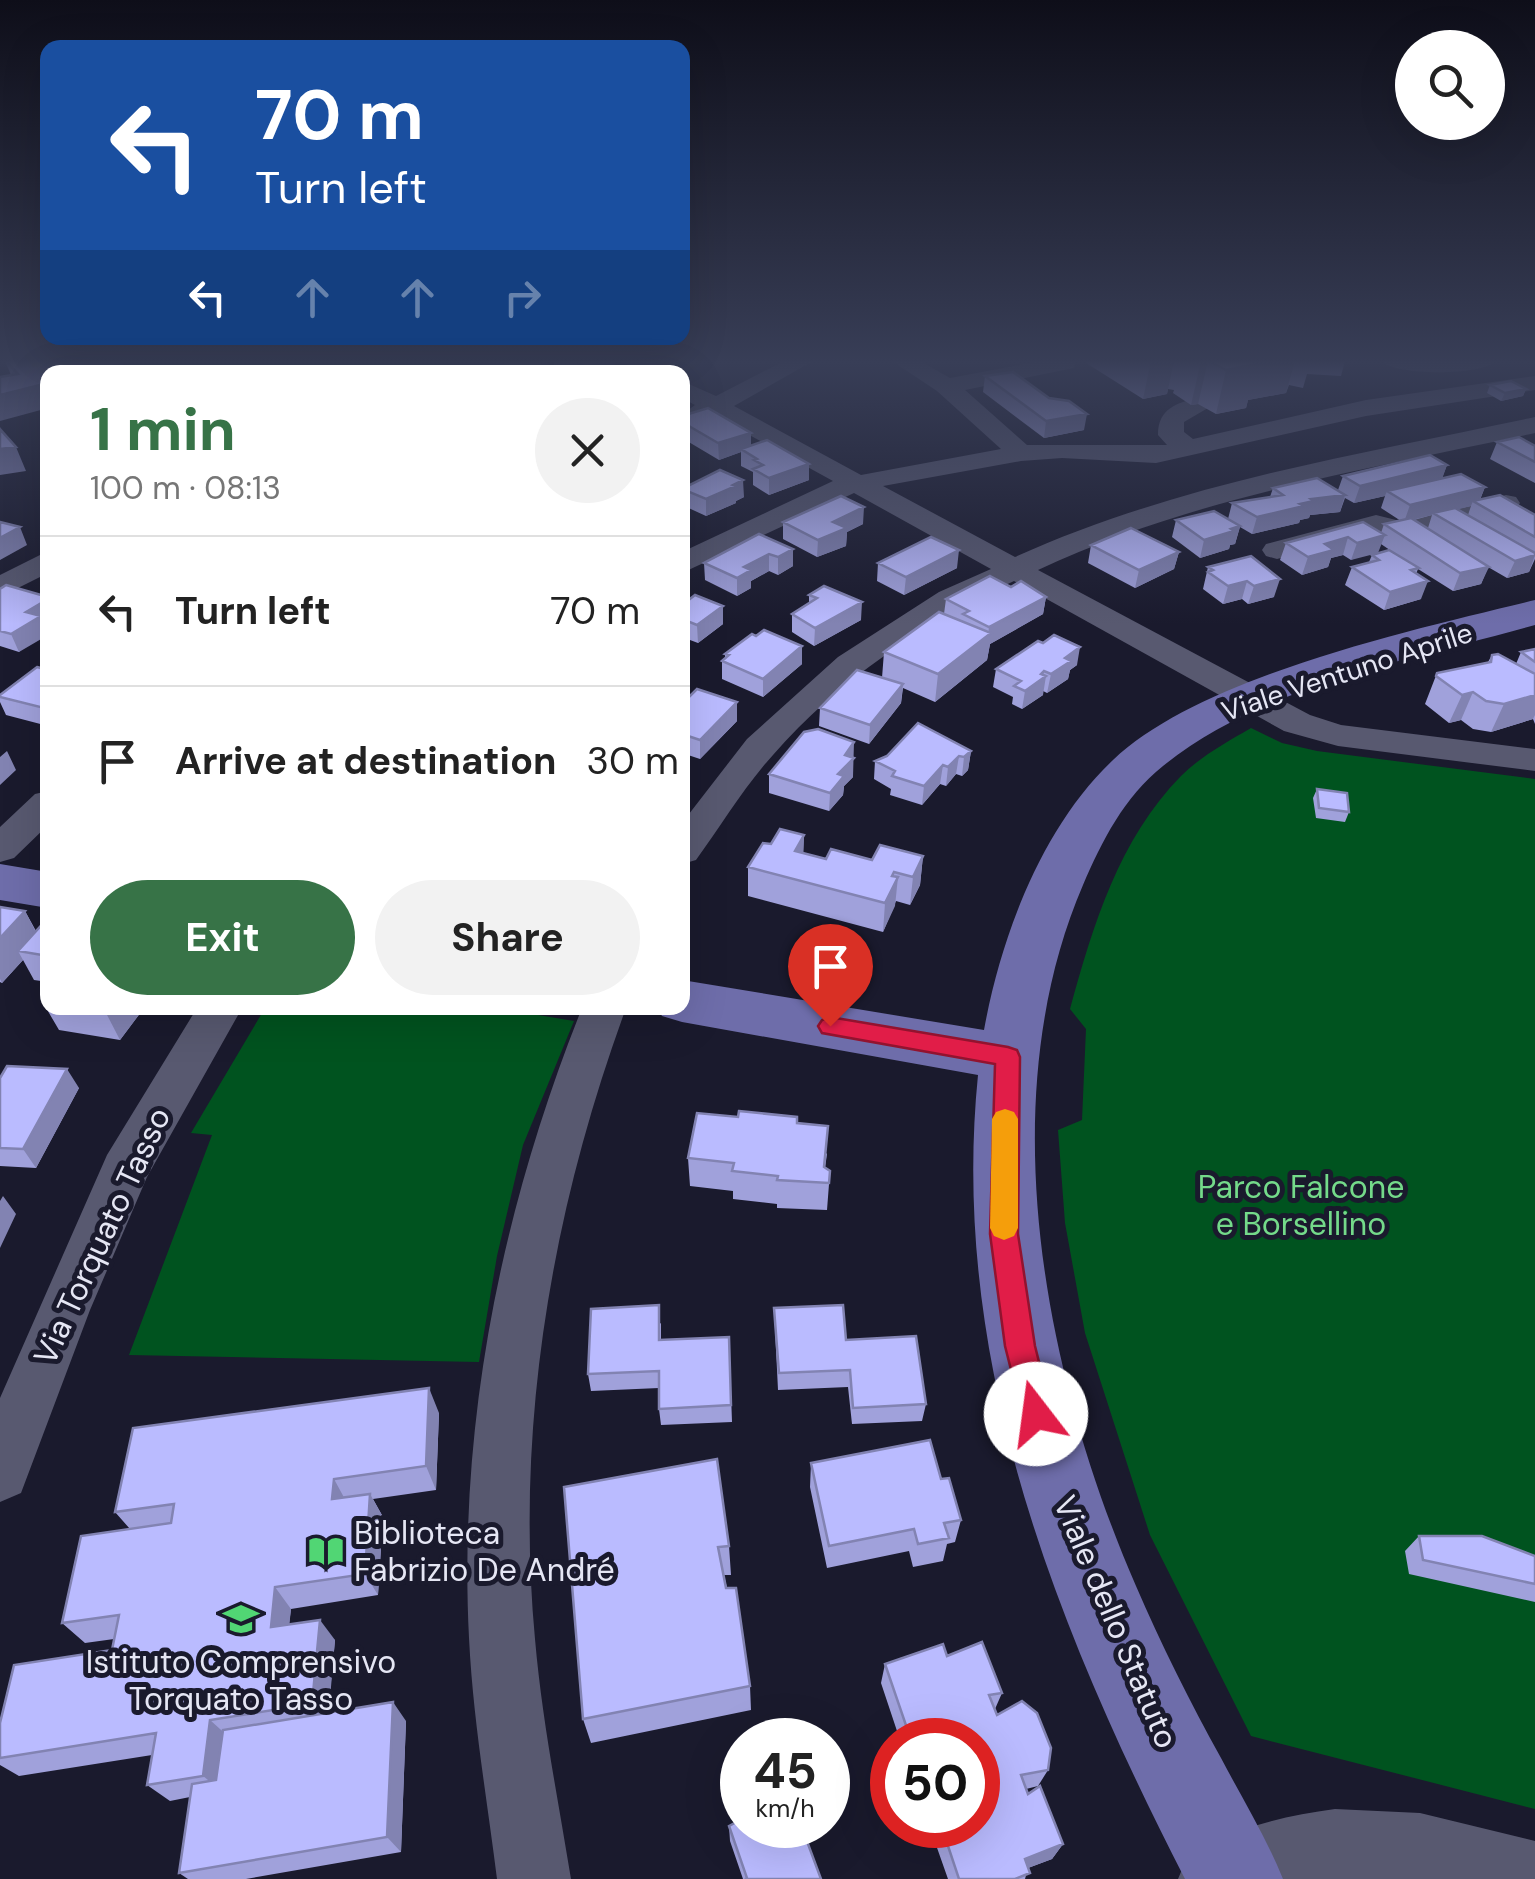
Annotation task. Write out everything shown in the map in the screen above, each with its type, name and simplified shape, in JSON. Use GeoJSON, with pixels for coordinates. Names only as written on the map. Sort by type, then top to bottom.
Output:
{"type":"FeatureCollection","features":[{"type":"Feature","properties":{"kind":"main road","name":"Viale Ventuno Aprile"},"geometry":{"type":"LineString","coordinates":[[1008,1057],[1030,946],[1062,874],[1113,786],[1146,755],[1197,722],[1264,694],[1535,612]]}},
{"type":"Feature","properties":{"kind":"main road"},"geometry":{"type":"LineString","coordinates":[[0,882],[40,889]]}},
{"type":"Feature","properties":{"kind":"main road"},"geometry":{"type":"LineString","coordinates":[[690,1001],[1008,1057]]}},
{"type":"Feature","properties":{"kind":"main road","name":"Viale dello Statuto"},"geometry":{"type":"LineString","coordinates":[[1008,1057],[1004,1234],[1026,1383],[1055,1478],[1098,1594],[1142,1698],[1227,1876]]}},
{"type":"Feature","properties":{"kind":"street"},"geometry":{"type":"LineString","coordinates":[[801,449],[857,484],[1024,562],[1264,694],[1318,730],[1535,760]]}},
{"type":"Feature","properties":{"kind":"street"},"geometry":{"type":"LineString","coordinates":[[830,449],[890,476],[1024,562]]}},
{"type":"Feature","properties":{"kind":"street"},"geometry":{"type":"LineString","coordinates":[[1016,449],[1021,453]]}},
{"type":"Feature","properties":{"kind":"street"},"geometry":{"type":"LineString","coordinates":[[1087,471],[1184,449]]}},
{"type":"Feature","properties":{"kind":"street"},"geometry":{"type":"LineString","coordinates":[[690,840],[746,765],[840,673],[933,606],[1024,562],[1112,526],[1208,497],[1429,449]]}},
{"type":"Feature","properties":{"kind":"street"},"geometry":{"type":"LineString","coordinates":[[690,560],[780,514],[857,484],[1021,453],[1062,450],[1156,455],[1208,497]]}},
{"type":"Feature","properties":{"kind":"street"},"geometry":{"type":"LineString","coordinates":[[1415,452],[1448,470]]}},
{"type":"Feature","properties":{"kind":"street"},"geometry":{"type":"LineString","coordinates":[[1298,478],[1376,524],[1400,530],[1506,503]]}},
{"type":"Feature","properties":{"kind":"street"},"geometry":{"type":"LineString","coordinates":[[1476,486],[1535,519]]}},
{"type":"Feature","properties":{"kind":"street"},"geometry":{"type":"LineString","coordinates":[[1277,550],[1376,524]]}},
{"type":"Feature","properties":{"kind":"street"},"geometry":{"type":"LineString","coordinates":[[0,588],[40,565]]}},
{"type":"Feature","properties":{"kind":"street"},"geometry":{"type":"LineString","coordinates":[[0,849],[40,811]]}},
{"type":"Feature","properties":{"kind":"street","name":"Via Torquato Tasso"},"geometry":{"type":"LineString","coordinates":[[0,1472],[63,1310],[125,1170],[216,1015]]}},
{"type":"Feature","properties":{"kind":"street"},"geometry":{"type":"LineString","coordinates":[[534,1879],[500,1604],[503,1458],[510,1368],[541,1192],[565,1107],[601,1015]]}},
{"type":"Feature","properties":{"kind":"street"},"geometry":{"type":"LineString","coordinates":[[1227,1876],[1273,1854],[1358,1841],[1421,1848],[1535,1878]]}},
{"type":"Feature","properties":{"kind":"green space","name":"Parco Falcone e Borsellino"},"geometry":{"type":"Polygon","coordinates":[[[1251,728],[1282,743],[1317,751],[1535,779],[1535,1809],[1251,1736],[1150,1535],[1085,1333],[1065,1223],[1058,1130],[1082,1120],[1086,1029],[1070,1009],[1099,915],[1141,827],[1181,776],[1251,728]]]}},
{"type":"Feature","properties":{"kind":"green space"},"geometry":{"type":"Polygon","coordinates":[[[261,1015],[538,1015],[574,1021],[523,1145],[497,1256],[479,1362],[129,1355],[212,1135],[191,1133],[261,1015]]]}},
{"type":"Feature","properties":{"kind":"building"},"geometry":{"type":"Polygon","coordinates":[[[741,449],[782,449],[809,464],[769,478],[753,469],[763,465],[741,449]]]}},
{"type":"Feature","properties":{"kind":"building"},"geometry":{"type":"Polygon","coordinates":[[[1510,449],[1535,449],[1535,462],[1510,449]]]}},
{"type":"Feature","properties":{"kind":"building"},"geometry":{"type":"Polygon","coordinates":[[[1430,455],[1447,465],[1360,486],[1343,476],[1430,455]]]}},
{"type":"Feature","properties":{"kind":"building"},"geometry":{"type":"Polygon","coordinates":[[[720,470],[743,480],[706,499],[690,492],[690,485],[720,470]]]}},
{"type":"Feature","properties":{"kind":"building"},"geometry":{"type":"Polygon","coordinates":[[[1461,474],[1485,487],[1410,505],[1387,491],[1461,474]]]}},
{"type":"Feature","properties":{"kind":"building"},"geometry":{"type":"Polygon","coordinates":[[[1317,478],[1345,495],[1311,499],[1314,501],[1300,504],[1304,506],[1257,517],[1232,503],[1283,495],[1273,488],[1317,478]]]}},
{"type":"Feature","properties":{"kind":"building"},"geometry":{"type":"Polygon","coordinates":[[[1500,495],[1535,515],[1535,537],[1473,501],[1500,495]]]}},
{"type":"Feature","properties":{"kind":"building"},"geometry":{"type":"Polygon","coordinates":[[[841,496],[864,507],[833,522],[847,528],[818,540],[783,522],[841,496]]]}},
{"type":"Feature","properties":{"kind":"building"},"geometry":{"type":"Polygon","coordinates":[[[1455,508],[1535,555],[1515,561],[1433,513],[1455,508]]]}},
{"type":"Feature","properties":{"kind":"building"},"geometry":{"type":"Polygon","coordinates":[[[1214,511],[1240,526],[1204,540],[1176,520],[1214,511]]]}},
{"type":"Feature","properties":{"kind":"building"},"geometry":{"type":"Polygon","coordinates":[[[1411,518],[1489,567],[1460,573],[1384,524],[1411,518]]]}},
{"type":"Feature","properties":{"kind":"building"},"geometry":{"type":"Polygon","coordinates":[[[0,522],[20,527],[0,538],[0,522]]]}},
{"type":"Feature","properties":{"kind":"building"},"geometry":{"type":"Polygon","coordinates":[[[1363,522],[1385,535],[1357,543],[1348,537],[1325,544],[1334,550],[1308,557],[1286,543],[1363,522]]]}},
{"type":"Feature","properties":{"kind":"building"},"geometry":{"type":"Polygon","coordinates":[[[1131,528],[1179,552],[1139,570],[1091,545],[1131,528]]]}},
{"type":"Feature","properties":{"kind":"building"},"geometry":{"type":"Polygon","coordinates":[[[759,534],[793,549],[778,557],[769,554],[744,567],[751,570],[737,578],[704,563],[759,534]]]}},
{"type":"Feature","properties":{"kind":"building"},"geometry":{"type":"Polygon","coordinates":[[[931,537],[959,550],[906,577],[878,563],[931,537]]]}},
{"type":"Feature","properties":{"kind":"building"},"geometry":{"type":"Polygon","coordinates":[[[1389,550],[1419,568],[1411,570],[1428,581],[1390,592],[1352,567],[1379,560],[1372,555],[1389,550]]]}},
{"type":"Feature","properties":{"kind":"building"},"geometry":{"type":"Polygon","coordinates":[[[1251,556],[1280,579],[1254,586],[1247,581],[1228,586],[1208,572],[1213,570],[1208,567],[1251,556]]]}},
{"type":"Feature","properties":{"kind":"building"},"geometry":{"type":"Polygon","coordinates":[[[990,576],[1011,587],[1021,581],[1046,597],[989,627],[963,614],[969,611],[946,599],[990,576]]]}},
{"type":"Feature","properties":{"kind":"building"},"geometry":{"type":"Polygon","coordinates":[[[6,585],[40,595],[40,604],[26,612],[40,617],[11,634],[0,631],[0,589],[6,585]]]}},
{"type":"Feature","properties":{"kind":"building"},"geometry":{"type":"Polygon","coordinates":[[[824,586],[862,602],[815,628],[792,614],[817,598],[809,595],[824,586]]]}},
{"type":"Feature","properties":{"kind":"building"},"geometry":{"type":"Polygon","coordinates":[[[695,595],[723,606],[697,625],[690,622],[690,599],[695,595]]]}},
{"type":"Feature","properties":{"kind":"building"},"geometry":{"type":"Polygon","coordinates":[[[939,612],[991,633],[938,674],[884,652],[939,612]]]}},
{"type":"Feature","properties":{"kind":"building"},"geometry":{"type":"Polygon","coordinates":[[[764,630],[802,646],[763,679],[722,661],[729,655],[725,654],[752,634],[756,636],[764,630]]]}},
{"type":"Feature","properties":{"kind":"building"},"geometry":{"type":"Polygon","coordinates":[[[1054,635],[1080,647],[1065,658],[1071,661],[1051,674],[1044,671],[1041,674],[1046,676],[1025,691],[1014,686],[1021,681],[996,669],[1038,641],[1043,643],[1054,635]]]}},
{"type":"Feature","properties":{"kind":"building"},"geometry":{"type":"Polygon","coordinates":[[[1535,649],[1535,662],[1521,652],[1535,649]]]}},
{"type":"Feature","properties":{"kind":"building"},"geometry":{"type":"Polygon","coordinates":[[[1498,654],[1535,674],[1535,695],[1504,704],[1486,701],[1473,692],[1462,695],[1436,676],[1491,662],[1492,655],[1498,654]]]}},
{"type":"Feature","properties":{"kind":"building"},"geometry":{"type":"Polygon","coordinates":[[[37,667],[40,668],[40,707],[0,695],[37,667]]]}},
{"type":"Feature","properties":{"kind":"building"},"geometry":{"type":"Polygon","coordinates":[[[857,670],[903,684],[870,725],[820,708],[857,670]]]}},
{"type":"Feature","properties":{"kind":"building"},"geometry":{"type":"Polygon","coordinates":[[[697,689],[737,702],[700,740],[690,737],[690,696],[697,689]]]}},
{"type":"Feature","properties":{"kind":"building"},"geometry":{"type":"Polygon","coordinates":[[[918,723],[971,751],[948,767],[943,765],[924,786],[892,776],[895,771],[875,761],[887,756],[918,723]]]}},
{"type":"Feature","properties":{"kind":"building"},"geometry":{"type":"Polygon","coordinates":[[[818,729],[854,742],[845,755],[854,758],[838,774],[844,776],[830,793],[769,774],[804,732],[818,729]]]}},
{"type":"Feature","properties":{"kind":"building"},"geometry":{"type":"Polygon","coordinates":[[[1317,789],[1347,793],[1349,812],[1319,808],[1317,789]]]}},
{"type":"Feature","properties":{"kind":"building"},"geometry":{"type":"Polygon","coordinates":[[[780,829],[804,835],[795,851],[826,859],[831,849],[872,860],[880,845],[923,856],[913,877],[894,872],[892,876],[898,877],[885,903],[748,867],[763,843],[771,844],[780,829]]]}},
{"type":"Feature","properties":{"kind":"building"},"geometry":{"type":"Polygon","coordinates":[[[0,907],[25,911],[0,938],[0,907]]]}},
{"type":"Feature","properties":{"kind":"building"},"geometry":{"type":"Polygon","coordinates":[[[40,927],[40,955],[18,951],[40,927]]]}},
{"type":"Feature","properties":{"kind":"building"},"geometry":{"type":"Polygon","coordinates":[[[7,1066],[67,1069],[23,1149],[0,1148],[0,1078],[7,1066]]]}},
{"type":"Feature","properties":{"kind":"building"},"geometry":{"type":"Polygon","coordinates":[[[739,1111],[797,1117],[797,1123],[828,1126],[824,1167],[830,1171],[829,1183],[777,1180],[778,1176],[732,1171],[734,1163],[688,1158],[697,1113],[738,1117],[739,1111]]]}},
{"type":"Feature","properties":{"kind":"building"},"geometry":{"type":"Polygon","coordinates":[[[659,1305],[659,1340],[729,1337],[731,1405],[659,1409],[659,1371],[588,1374],[591,1309],[659,1305]]]}},
{"type":"Feature","properties":{"kind":"building"},"geometry":{"type":"Polygon","coordinates":[[[843,1305],[846,1340],[916,1336],[926,1404],[853,1408],[850,1370],[779,1373],[774,1308],[843,1305]]]}},
{"type":"Feature","properties":{"kind":"building","name":"Istituto Comprensivo Torquato Tasso"},"geometry":{"type":"Polygon","coordinates":[[[429,1388],[426,1466],[334,1479],[332,1499],[370,1494],[365,1574],[275,1587],[271,1627],[320,1620],[312,1704],[210,1720],[203,1776],[147,1785],[156,1733],[0,1758],[0,1723],[14,1665],[112,1650],[119,1615],[62,1623],[81,1536],[171,1523],[174,1504],[115,1512],[133,1428],[429,1388]]]}},
{"type":"Feature","properties":{"kind":"building"},"geometry":{"type":"Polygon","coordinates":[[[930,1440],[941,1479],[949,1478],[961,1520],[944,1523],[949,1538],[918,1544],[914,1529],[829,1546],[811,1463],[930,1440]]]}},
{"type":"Feature","properties":{"kind":"building"},"geometry":{"type":"Polygon","coordinates":[[[717,1459],[729,1546],[718,1547],[726,1588],[736,1588],[750,1686],[583,1719],[564,1487],[717,1459]]]}},
{"type":"Feature","properties":{"kind":"building"},"geometry":{"type":"Polygon","coordinates":[[[1419,1536],[1482,1536],[1535,1556],[1535,1584],[1423,1560],[1419,1536]]]}},
{"type":"Feature","properties":{"kind":"building"},"geometry":{"type":"Polygon","coordinates":[[[982,1642],[1002,1693],[989,1695],[997,1715],[1022,1701],[1037,1713],[1051,1748],[1048,1770],[1021,1775],[1028,1794],[1040,1786],[1063,1844],[1025,1859],[1030,1873],[1015,1879],[959,1879],[949,1848],[1000,1848],[1000,1718],[903,1718],[885,1664],[943,1644],[947,1656],[982,1642]]]}},
{"type":"Feature","properties":{"kind":"building"},"geometry":{"type":"Polygon","coordinates":[[[393,1702],[387,1837],[179,1873],[192,1784],[216,1780],[223,1730],[393,1702]]]}},
{"type":"Feature","properties":{"kind":"building"},"geometry":{"type":"Polygon","coordinates":[[[737,1848],[810,1848],[821,1879],[745,1879],[737,1848]]]}},
{"type":"Feature","properties":{"kind":"slow traffic"},"geometry":{"type":"LineString","coordinates":[[1004,1228],[1005,1119]]}},
{"type":"Feature","properties":{"kind":"place","name":"Biblioteca Fabrizio De André"},"geometry":{"type":"Point","coordinates":[326,1551]}},
{"type":"Feature","properties":{"kind":"place","name":"Istituto Comprensivo Torquato Tasso"},"geometry":{"type":"Point","coordinates":[241,1619]}},
{"type":"Feature","properties":{"kind":"route"},"geometry":{"type":"LineString","coordinates":[[830,1026],[1008,1057],[1004,1234],[1026,1383],[1036,1414]]}}]}
